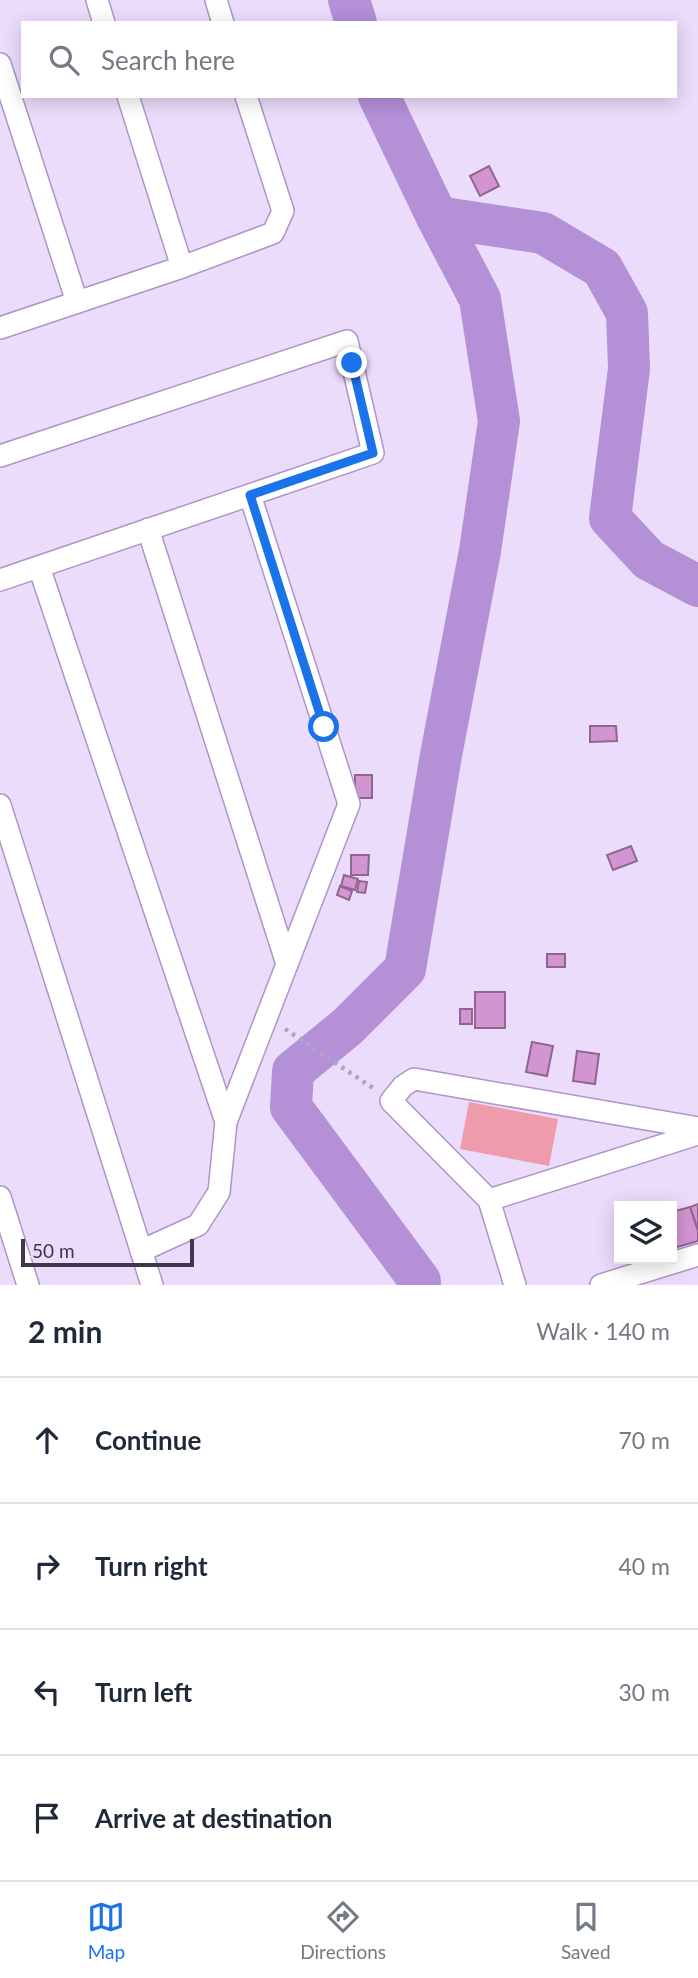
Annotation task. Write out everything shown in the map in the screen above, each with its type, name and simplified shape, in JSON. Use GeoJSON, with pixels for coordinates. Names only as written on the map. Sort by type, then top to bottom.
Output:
{"type":"FeatureCollection","features":[{"type":"Feature","properties":{"kind":"street"},"geometry":{"type":"LineString","coordinates":[[97,0],[103,21]]}},
{"type":"Feature","properties":{"kind":"street"},"geometry":{"type":"LineString","coordinates":[[216,0],[222,21]]}},
{"type":"Feature","properties":{"kind":"street"},"geometry":{"type":"LineString","coordinates":[[0,64],[77,302]]}},
{"type":"Feature","properties":{"kind":"street"},"geometry":{"type":"LineString","coordinates":[[129,98],[182,267]]}},
{"type":"Feature","properties":{"kind":"street"},"geometry":{"type":"LineString","coordinates":[[0,328],[182,267],[273,233],[283,211],[248,98]]}},
{"type":"Feature","properties":{"kind":"street"},"geometry":{"type":"LineString","coordinates":[[0,456],[347,341],[373,453],[0,580]]}},
{"type":"Feature","properties":{"kind":"street"},"geometry":{"type":"LineString","coordinates":[[141,1251],[198,1225],[219,1192],[226,1122],[349,804],[250,495]]}},
{"type":"Feature","properties":{"kind":"street"},"geometry":{"type":"LineString","coordinates":[[148,529],[287,964]]}},
{"type":"Feature","properties":{"kind":"street"},"geometry":{"type":"LineString","coordinates":[[38,567],[226,1122]]}},
{"type":"Feature","properties":{"kind":"street"},"geometry":{"type":"LineString","coordinates":[[0,805],[152,1285]]}},
{"type":"Feature","properties":{"kind":"street"},"geometry":{"type":"LineString","coordinates":[[515,1285],[489,1200],[391,1101],[403,1086],[414,1079],[698,1128]]}},
{"type":"Feature","properties":{"kind":"street"},"geometry":{"type":"LineString","coordinates":[[489,1200],[698,1134]]}},
{"type":"Feature","properties":{"kind":"street"},"geometry":{"type":"LineString","coordinates":[[0,1197],[28,1285]]}},
{"type":"Feature","properties":{"kind":"street"},"geometry":{"type":"LineString","coordinates":[[600,1285],[698,1255]]}},
{"type":"Feature","properties":{"kind":"path"},"geometry":{"type":"LineString","coordinates":[[303,1040],[364,1082]]}},
{"type":"Feature","properties":{"kind":"shaded area"},"geometry":{"type":"Polygon","coordinates":[[[469,1102],[558,1119],[549,1166],[460,1149],[469,1102]]]}},
{"type":"Feature","properties":{"kind":"building"},"geometry":{"type":"Polygon","coordinates":[[[489,166],[499,186],[480,196],[470,176],[489,166]]]}},
{"type":"Feature","properties":{"kind":"building"},"geometry":{"type":"Polygon","coordinates":[[[590,726],[616,726],[617,741],[590,742],[590,726]]]}},
{"type":"Feature","properties":{"kind":"building"},"geometry":{"type":"Polygon","coordinates":[[[355,775],[372,775],[372,798],[355,798],[355,775]]]}},
{"type":"Feature","properties":{"kind":"building"},"geometry":{"type":"Polygon","coordinates":[[[631,846],[637,861],[613,870],[607,855],[631,846]]]}},
{"type":"Feature","properties":{"kind":"building"},"geometry":{"type":"Polygon","coordinates":[[[351,855],[369,855],[368,875],[351,875],[351,855]]]}},
{"type":"Feature","properties":{"kind":"building"},"geometry":{"type":"Polygon","coordinates":[[[344,875],[358,879],[355,890],[341,886],[344,875]]]}},
{"type":"Feature","properties":{"kind":"building"},"geometry":{"type":"Polygon","coordinates":[[[359,881],[367,882],[365,893],[357,892],[359,881]]]}},
{"type":"Feature","properties":{"kind":"building"},"geometry":{"type":"Polygon","coordinates":[[[340,886],[352,891],[349,900],[337,895],[340,886]]]}},
{"type":"Feature","properties":{"kind":"building"},"geometry":{"type":"Polygon","coordinates":[[[547,954],[565,954],[565,967],[547,967],[547,954]]]}},
{"type":"Feature","properties":{"kind":"building"},"geometry":{"type":"Polygon","coordinates":[[[475,992],[505,992],[505,1028],[475,1028],[475,992]]]}},
{"type":"Feature","properties":{"kind":"building"},"geometry":{"type":"Polygon","coordinates":[[[460,1009],[472,1009],[472,1024],[460,1024],[460,1009]]]}},
{"type":"Feature","properties":{"kind":"building"},"geometry":{"type":"Polygon","coordinates":[[[532,1042],[553,1046],[547,1076],[526,1072],[532,1042]]]}},
{"type":"Feature","properties":{"kind":"building"},"geometry":{"type":"Polygon","coordinates":[[[577,1051],[599,1054],[595,1084],[573,1081],[577,1051]]]}},
{"type":"Feature","properties":{"kind":"building"},"geometry":{"type":"Polygon","coordinates":[[[698,1204],[698,1231],[690,1207],[698,1204]]]}},
{"type":"Feature","properties":{"kind":"building"},"geometry":{"type":"Polygon","coordinates":[[[690,1207],[698,1231],[698,1241],[677,1247],[677,1211],[690,1207]]]}},
{"type":"Feature","properties":{"kind":"waterway"},"geometry":{"type":"LineString","coordinates":[[349,0],[355,21]]}},
{"type":"Feature","properties":{"kind":"waterway"},"geometry":{"type":"LineString","coordinates":[[380,98],[480,299],[499,421],[480,551],[441,755],[405,969],[347,1027],[293,1071],[291,1107],[420,1281],[420,1285]]}},
{"type":"Feature","properties":{"kind":"waterway"},"geometry":{"type":"LineString","coordinates":[[437,217],[543,233],[602,268],[627,313],[629,369],[610,518],[649,560],[698,586]]}},
{"type":"Feature","properties":{"kind":"route"},"geometry":{"type":"LineString","coordinates":[[324,727],[250,495],[373,453],[352,363]]}}]}
